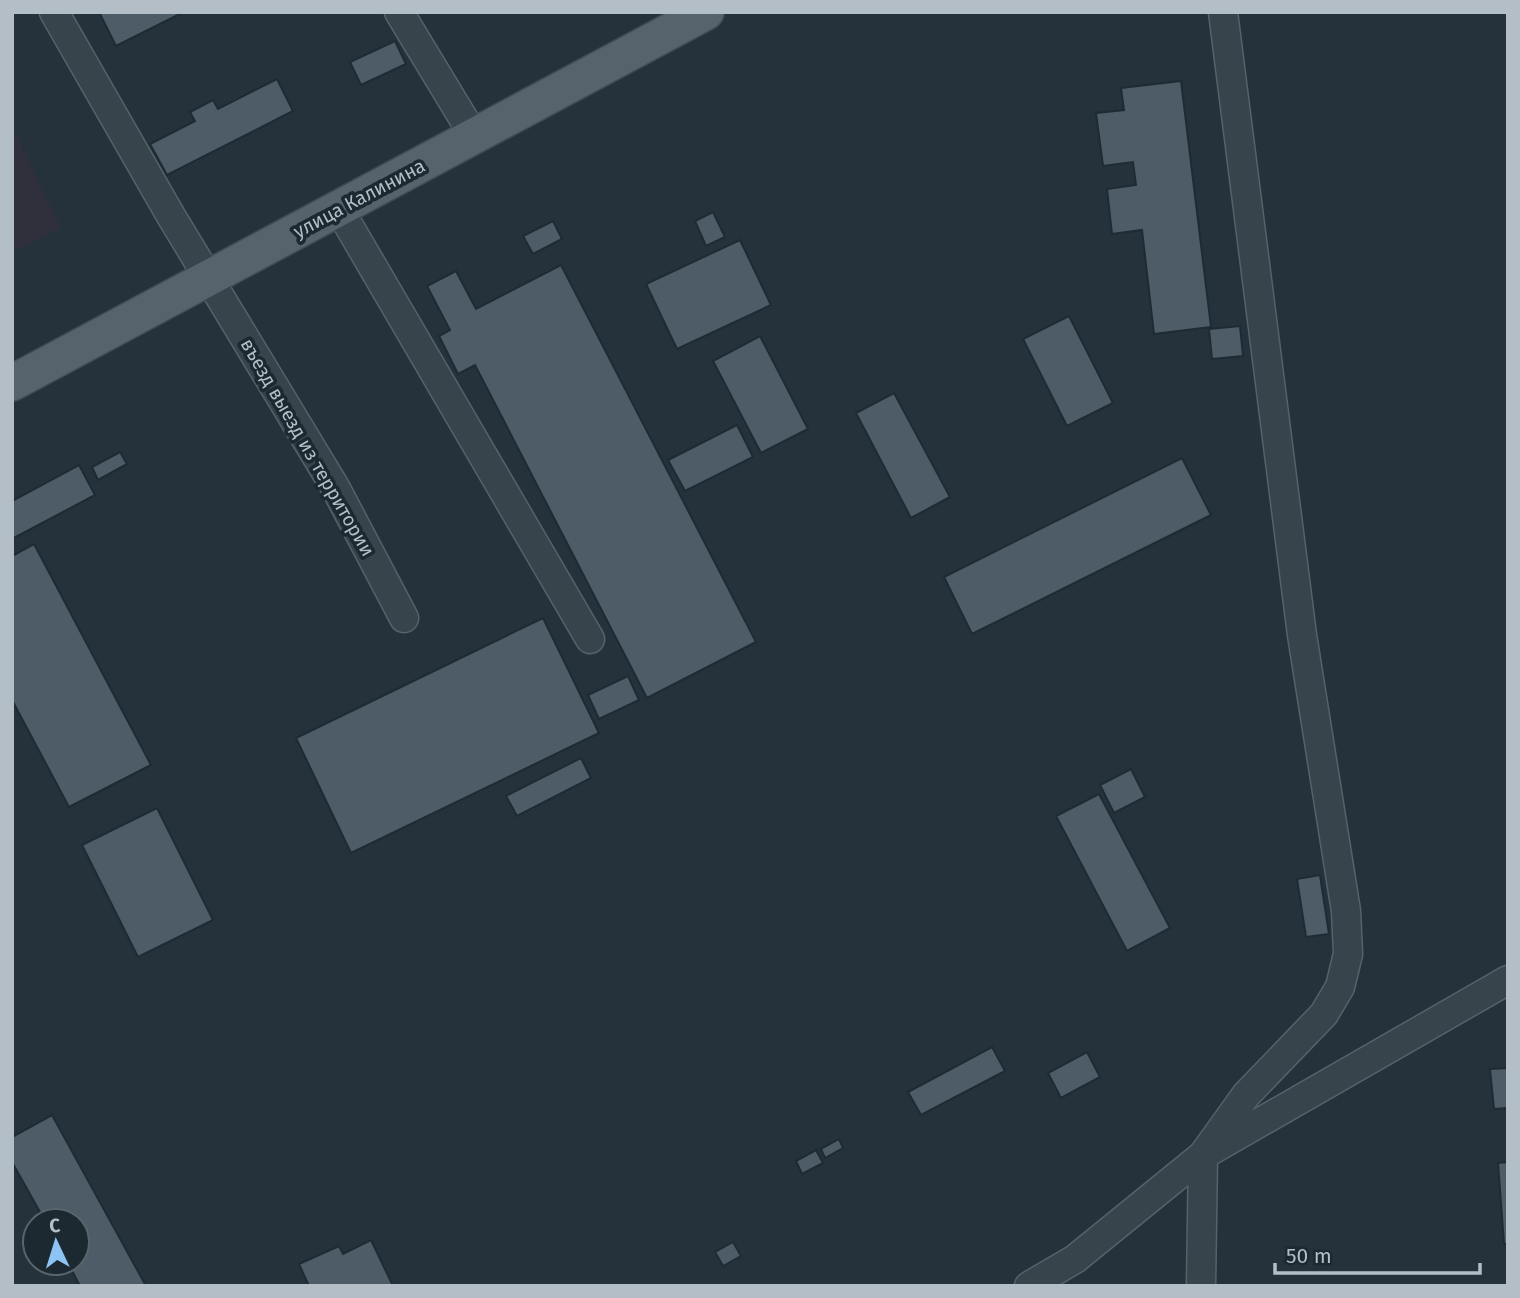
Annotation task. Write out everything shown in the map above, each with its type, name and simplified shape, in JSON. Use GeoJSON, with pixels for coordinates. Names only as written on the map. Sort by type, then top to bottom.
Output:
{"type":"FeatureCollection","features":[{"type":"Feature","properties":{"kind":"main road","name":"улица Калинина"},"geometry":{"type":"LineString","coordinates":[[12,383],[706,12]]}},
{"type":"Feature","properties":{"kind":"street","name":"въезд выезд из территории"},"geometry":{"type":"LineString","coordinates":[[54,12],[208,278],[335,487],[404,618]]}},
{"type":"Feature","properties":{"kind":"street"},"geometry":{"type":"LineString","coordinates":[[399,12],[474,136]]}},
{"type":"Feature","properties":{"kind":"street"},"geometry":{"type":"LineString","coordinates":[[1201,1286],[1203,1155],[1246,1095],[1324,1014],[1340,987],[1348,954],[1346,911],[1302,635],[1223,12]]}},
{"type":"Feature","properties":{"kind":"street"},"geometry":{"type":"LineString","coordinates":[[339,209],[590,639]]}},
{"type":"Feature","properties":{"kind":"street"},"geometry":{"type":"LineString","coordinates":[[1029,1286],[1075,1259],[1203,1155],[1508,980]]}},
{"type":"Feature","properties":{"kind":"shaded area"},"geometry":{"type":"Polygon","coordinates":[[[12,126],[61,228],[12,253],[12,126]]]}},
{"type":"Feature","properties":{"kind":"building"},"geometry":{"type":"Polygon","coordinates":[[[99,12],[184,12],[116,46],[99,12]]]}},
{"type":"Feature","properties":{"kind":"building"},"geometry":{"type":"Polygon","coordinates":[[[395,41],[406,64],[361,85],[350,62],[395,41]]]}},
{"type":"Feature","properties":{"kind":"building"},"geometry":{"type":"Polygon","coordinates":[[[277,79],[293,111],[167,175],[150,144],[195,121],[190,112],[213,100],[218,109],[277,79]]]}},
{"type":"Feature","properties":{"kind":"building"},"geometry":{"type":"Polygon","coordinates":[[[1181,81],[1211,327],[1154,334],[1142,230],[1112,234],[1107,189],[1136,185],[1133,162],[1103,166],[1096,113],[1124,110],[1121,88],[1181,81]]]}},
{"type":"Feature","properties":{"kind":"building"},"geometry":{"type":"Polygon","coordinates":[[[713,212],[725,237],[706,246],[695,221],[713,212]]]}},
{"type":"Feature","properties":{"kind":"building"},"geometry":{"type":"Polygon","coordinates":[[[553,221],[562,239],[533,254],[523,236],[553,221]]]}},
{"type":"Feature","properties":{"kind":"building"},"geometry":{"type":"Polygon","coordinates":[[[740,240],[771,305],[677,349],[646,284],[740,240]]]}},
{"type":"Feature","properties":{"kind":"building"},"geometry":{"type":"Polygon","coordinates":[[[561,265],[756,642],[647,698],[475,365],[458,374],[439,336],[450,330],[427,286],[456,271],[476,309],[561,265]]]}},
{"type":"Feature","properties":{"kind":"building"},"geometry":{"type":"Polygon","coordinates":[[[1069,316],[1113,403],[1067,426],[1023,339],[1069,316]]]}},
{"type":"Feature","properties":{"kind":"building"},"geometry":{"type":"Polygon","coordinates":[[[1240,326],[1243,356],[1212,359],[1209,329],[1240,326]]]}},
{"type":"Feature","properties":{"kind":"building"},"geometry":{"type":"Polygon","coordinates":[[[760,336],[808,429],[761,453],[713,361],[760,336]]]}},
{"type":"Feature","properties":{"kind":"building"},"geometry":{"type":"Polygon","coordinates":[[[894,393],[950,497],[911,518],[856,413],[894,393]]]}},
{"type":"Feature","properties":{"kind":"building"},"geometry":{"type":"Polygon","coordinates":[[[737,425],[753,457],[685,491],[668,460],[737,425]]]}},
{"type":"Feature","properties":{"kind":"building"},"geometry":{"type":"Polygon","coordinates":[[[120,452],[127,464],[98,480],[92,467],[120,452]]]}},
{"type":"Feature","properties":{"kind":"building"},"geometry":{"type":"Polygon","coordinates":[[[1182,458],[1211,515],[972,634],[944,577],[1182,458]]]}},
{"type":"Feature","properties":{"kind":"building"},"geometry":{"type":"Polygon","coordinates":[[[79,465],[95,495],[12,539],[12,501],[79,465]]]}},
{"type":"Feature","properties":{"kind":"building"},"geometry":{"type":"Polygon","coordinates":[[[34,544],[151,765],[69,807],[12,700],[12,556],[34,544]]]}},
{"type":"Feature","properties":{"kind":"building"},"geometry":{"type":"Polygon","coordinates":[[[543,618],[599,733],[351,853],[296,738],[543,618]]]}},
{"type":"Feature","properties":{"kind":"building"},"geometry":{"type":"Polygon","coordinates":[[[628,676],[639,700],[599,719],[588,695],[628,676]]]}},
{"type":"Feature","properties":{"kind":"building"},"geometry":{"type":"Polygon","coordinates":[[[581,758],[591,778],[517,816],[506,796],[581,758]]]}},
{"type":"Feature","properties":{"kind":"building"},"geometry":{"type":"Polygon","coordinates":[[[1131,769],[1145,797],[1114,813],[1100,785],[1131,769]]]}},
{"type":"Feature","properties":{"kind":"building"},"geometry":{"type":"Polygon","coordinates":[[[1099,794],[1170,928],[1127,951],[1056,816],[1099,794]]]}},
{"type":"Feature","properties":{"kind":"building"},"geometry":{"type":"Polygon","coordinates":[[[157,808],[213,920],[138,957],[82,845],[157,808]]]}},
{"type":"Feature","properties":{"kind":"building"},"geometry":{"type":"Polygon","coordinates":[[[1320,875],[1329,934],[1306,937],[1297,879],[1320,875]]]}},
{"type":"Feature","properties":{"kind":"building"},"geometry":{"type":"Polygon","coordinates":[[[992,1047],[1005,1071],[921,1115],[908,1092],[992,1047]]]}},
{"type":"Feature","properties":{"kind":"building"},"geometry":{"type":"Polygon","coordinates":[[[1087,1052],[1100,1077],[1061,1098],[1048,1073],[1087,1052]]]}},
{"type":"Feature","properties":{"kind":"building"},"geometry":{"type":"Polygon","coordinates":[[[1508,1068],[1508,1108],[1494,1109],[1490,1069],[1508,1068]]]}},
{"type":"Feature","properties":{"kind":"building"},"geometry":{"type":"Polygon","coordinates":[[[52,1115],[146,1286],[80,1286],[75,1277],[91,1277],[91,1207],[37,1207],[12,1162],[12,1137],[52,1115]]]}},
{"type":"Feature","properties":{"kind":"building"},"geometry":{"type":"Polygon","coordinates":[[[839,1139],[843,1148],[825,1158],[821,1149],[839,1139]]]}},
{"type":"Feature","properties":{"kind":"building"},"geometry":{"type":"Polygon","coordinates":[[[816,1150],[823,1163],[802,1174],[796,1161],[816,1150]]]}},
{"type":"Feature","properties":{"kind":"building"},"geometry":{"type":"Polygon","coordinates":[[[1508,1162],[1508,1244],[1504,1244],[1498,1163],[1508,1162]]]}},
{"type":"Feature","properties":{"kind":"building"},"geometry":{"type":"Polygon","coordinates":[[[371,1240],[393,1286],[309,1286],[299,1264],[339,1246],[343,1254],[371,1240]]]}},
{"type":"Feature","properties":{"kind":"building"},"geometry":{"type":"Polygon","coordinates":[[[733,1242],[741,1256],[723,1266],[715,1252],[733,1242]]]}}]}
